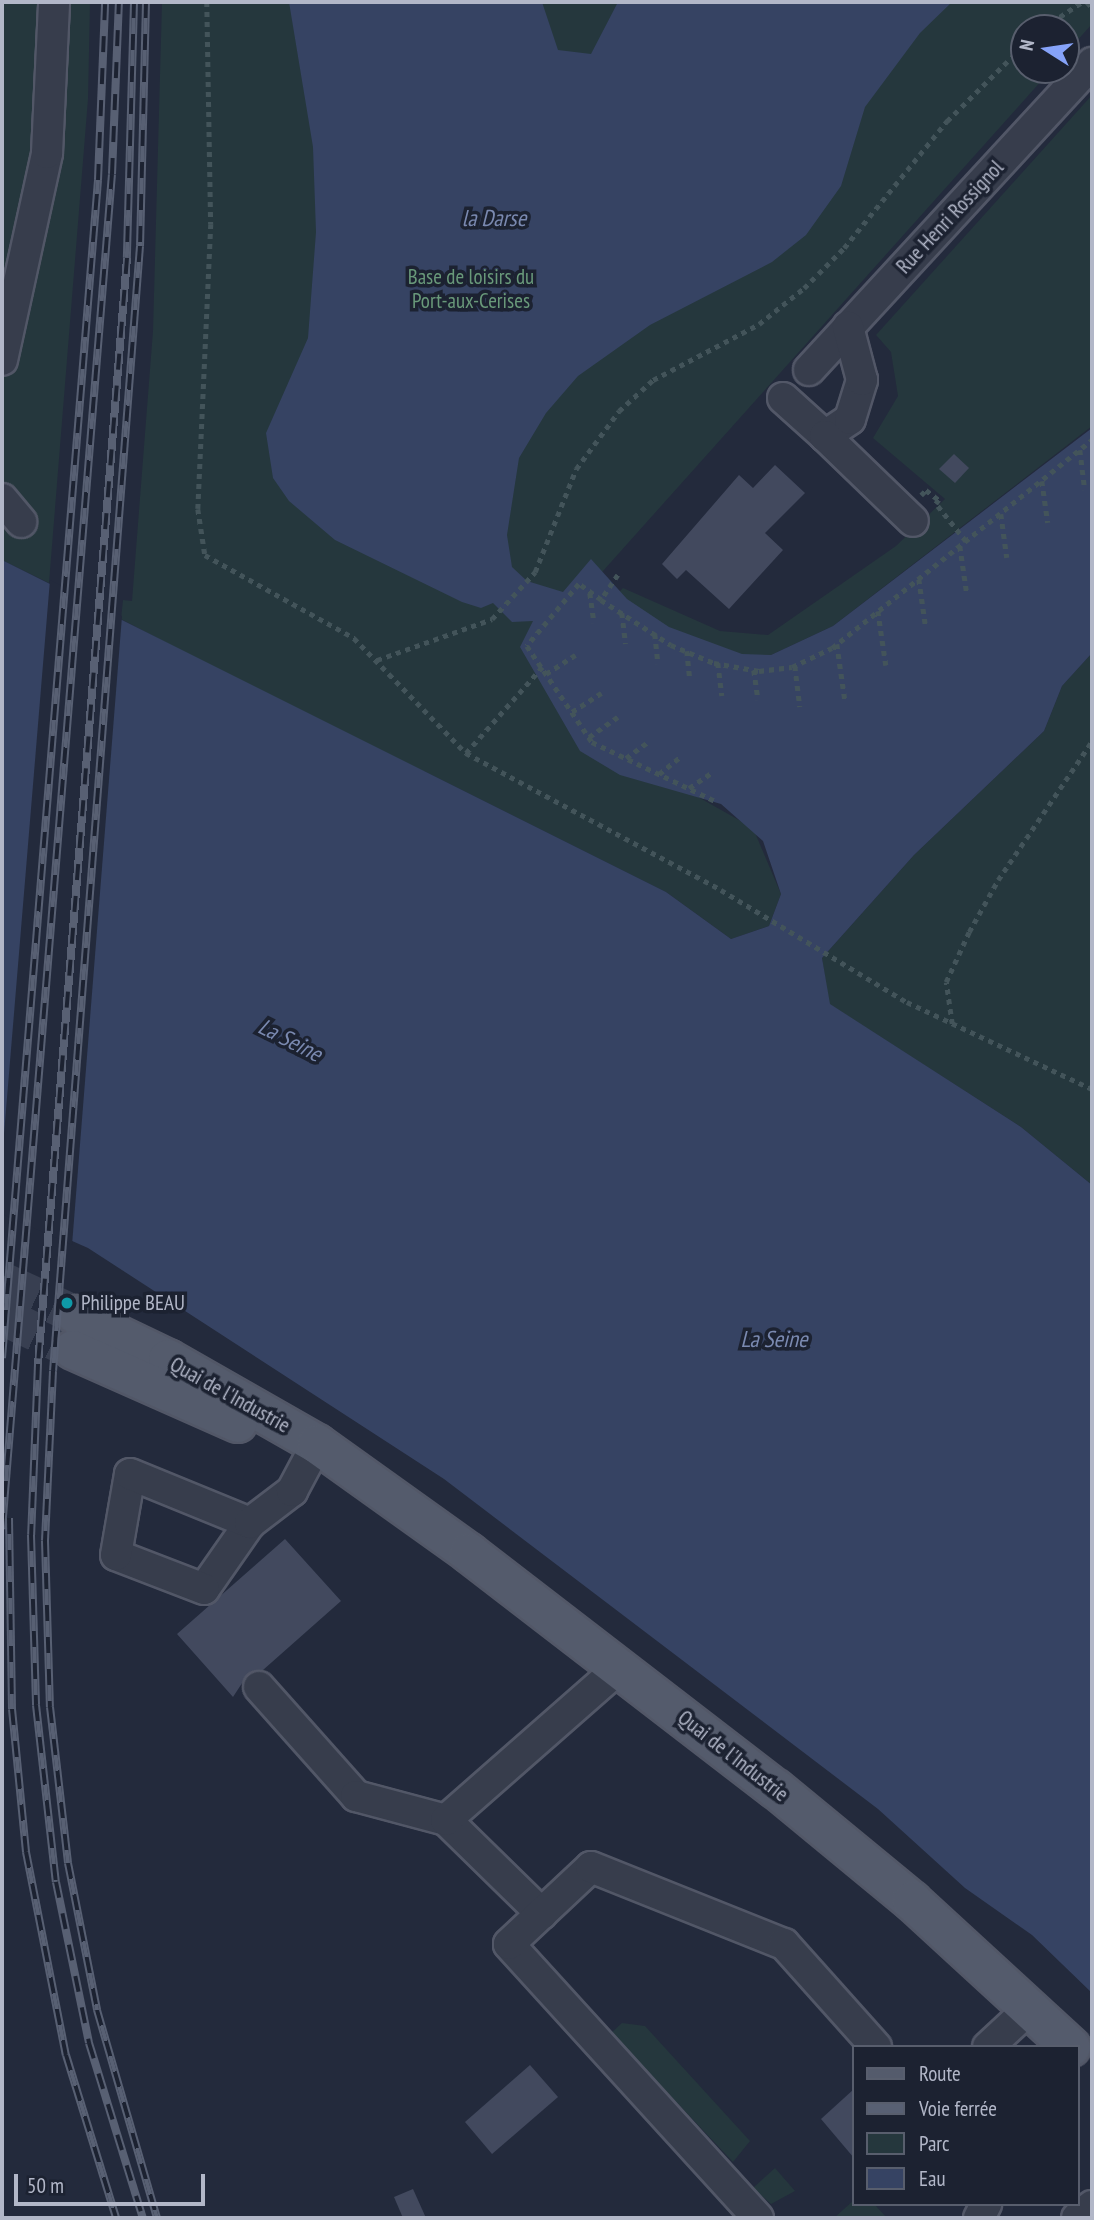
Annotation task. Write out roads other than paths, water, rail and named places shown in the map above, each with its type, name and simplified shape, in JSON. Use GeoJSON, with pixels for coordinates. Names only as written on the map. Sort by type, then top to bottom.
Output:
{"type":"FeatureCollection","features":[{"type":"Feature","properties":{"kind":"main road","name":"Quai de l'Industrie"},"geometry":{"type":"LineString","coordinates":[[74,1332],[313,1452],[375,1489],[469,1553],[797,1806],[1030,2008],[1069,2045]]}},
{"type":"Feature","properties":{"kind":"street"},"geometry":{"type":"LineString","coordinates":[[2,360],[47,153],[54,2]]}},
{"type":"Feature","properties":{"kind":"street","name":"Rue Henri Rossignol"},"geometry":{"type":"LineString","coordinates":[[809,370],[1092,63]]}},
{"type":"Feature","properties":{"kind":"street"},"geometry":{"type":"LineString","coordinates":[[825,436],[850,419],[860,398],[862,380],[848,327]]}},
{"type":"Feature","properties":{"kind":"street"},"geometry":{"type":"LineString","coordinates":[[783,398],[825,436],[924,513]]}},
{"type":"Feature","properties":{"kind":"street"},"geometry":{"type":"LineString","coordinates":[[2,499],[22,522]]}},
{"type":"Feature","properties":{"kind":"street"},"geometry":{"type":"LineString","coordinates":[[250,1523],[130,1474],[116,1555],[204,1589],[250,1523],[292,1491],[313,1452]]}},
{"type":"Feature","properties":{"kind":"street"},"geometry":{"type":"LineString","coordinates":[[446,1820],[619,1668]]}},
{"type":"Feature","properties":{"kind":"street"},"geometry":{"type":"LineString","coordinates":[[259,1687],[356,1796],[446,1820],[542,1914]]}},
{"type":"Feature","properties":{"kind":"street"},"geometry":{"type":"LineString","coordinates":[[758,2218],[509,1944],[591,1867],[784,1944],[874,2045]]}},
{"type":"Feature","properties":{"kind":"street"},"geometry":{"type":"LineString","coordinates":[[990,2045],[1030,2008]]}},
{"type":"Feature","properties":{"kind":"street"},"geometry":{"type":"LineString","coordinates":[[1077,2218],[1092,2206]]}},
{"type":"Feature","properties":{"kind":"water","name":"La Seine"},"geometry":{"type":"Polygon","coordinates":[[[289,2],[542,2],[558,50],[591,54],[618,2],[952,2],[920,33],[865,107],[841,186],[806,235],[772,262],[650,325],[578,376],[546,413],[519,458],[507,535],[512,567],[527,581],[563,592],[591,559],[627,599],[669,627],[742,654],[771,655],[833,626],[1092,428],[1092,653],[1062,686],[1044,731],[914,855],[822,958],[830,1004],[1021,1127],[1092,1185],[1092,1993],[1032,1935],[965,1888],[878,1809],[444,1479],[88,1248],[2,1210],[2,560],[666,892],[731,939],[769,926],[781,894],[763,841],[721,804],[620,775],[580,751],[520,647],[533,621],[512,622],[493,603],[481,608],[462,602],[335,540],[289,501],[273,478],[266,433],[308,338],[316,232],[313,147],[289,2]]]}},
{"type":"Feature","properties":{"kind":"tunnel"},"geometry":{"type":"LineString","coordinates":[[2,1281],[76,1315]]}},
{"type":"Feature","properties":{"kind":"tunnel"},"geometry":{"type":"LineString","coordinates":[[2,1316],[73,1350]]}},
{"type":"Feature","properties":{"kind":"railway"},"geometry":{"type":"LineString","coordinates":[[2,1358],[98,180],[105,2]]}},
{"type":"Feature","properties":{"kind":"railway"},"geometry":{"type":"LineString","coordinates":[[2,1529],[112,174],[119,2]]}},
{"type":"Feature","properties":{"kind":"railway"},"geometry":{"type":"LineString","coordinates":[[134,2],[127,258],[38,1364],[31,1535],[36,1705],[56,1882],[89,2043],[143,2218]]}},
{"type":"Feature","properties":{"kind":"railway"},"geometry":{"type":"LineString","coordinates":[[146,2],[140,246],[53,1371],[45,1541],[50,1707],[68,1863],[97,2010],[157,2218]]}},
{"type":"Feature","properties":{"kind":"railway"},"geometry":{"type":"LineString","coordinates":[[9,1518],[12,1709],[26,1852],[66,2055],[116,2218]]}},
{"type":"Feature","properties":{"kind":"place","name":"Philippe BEAU"},"geometry":{"type":"Point","coordinates":[67,1303]}},
{"type":"Feature","properties":{"kind":"water label","name":"la Darse"},"geometry":{"type":"Point","coordinates":[494,218]}},
{"type":"Feature","properties":{"kind":"park label","name":"Base de loisirs du Port-aux-Cerises"},"geometry":{"type":"Point","coordinates":[471,289]}}]}
